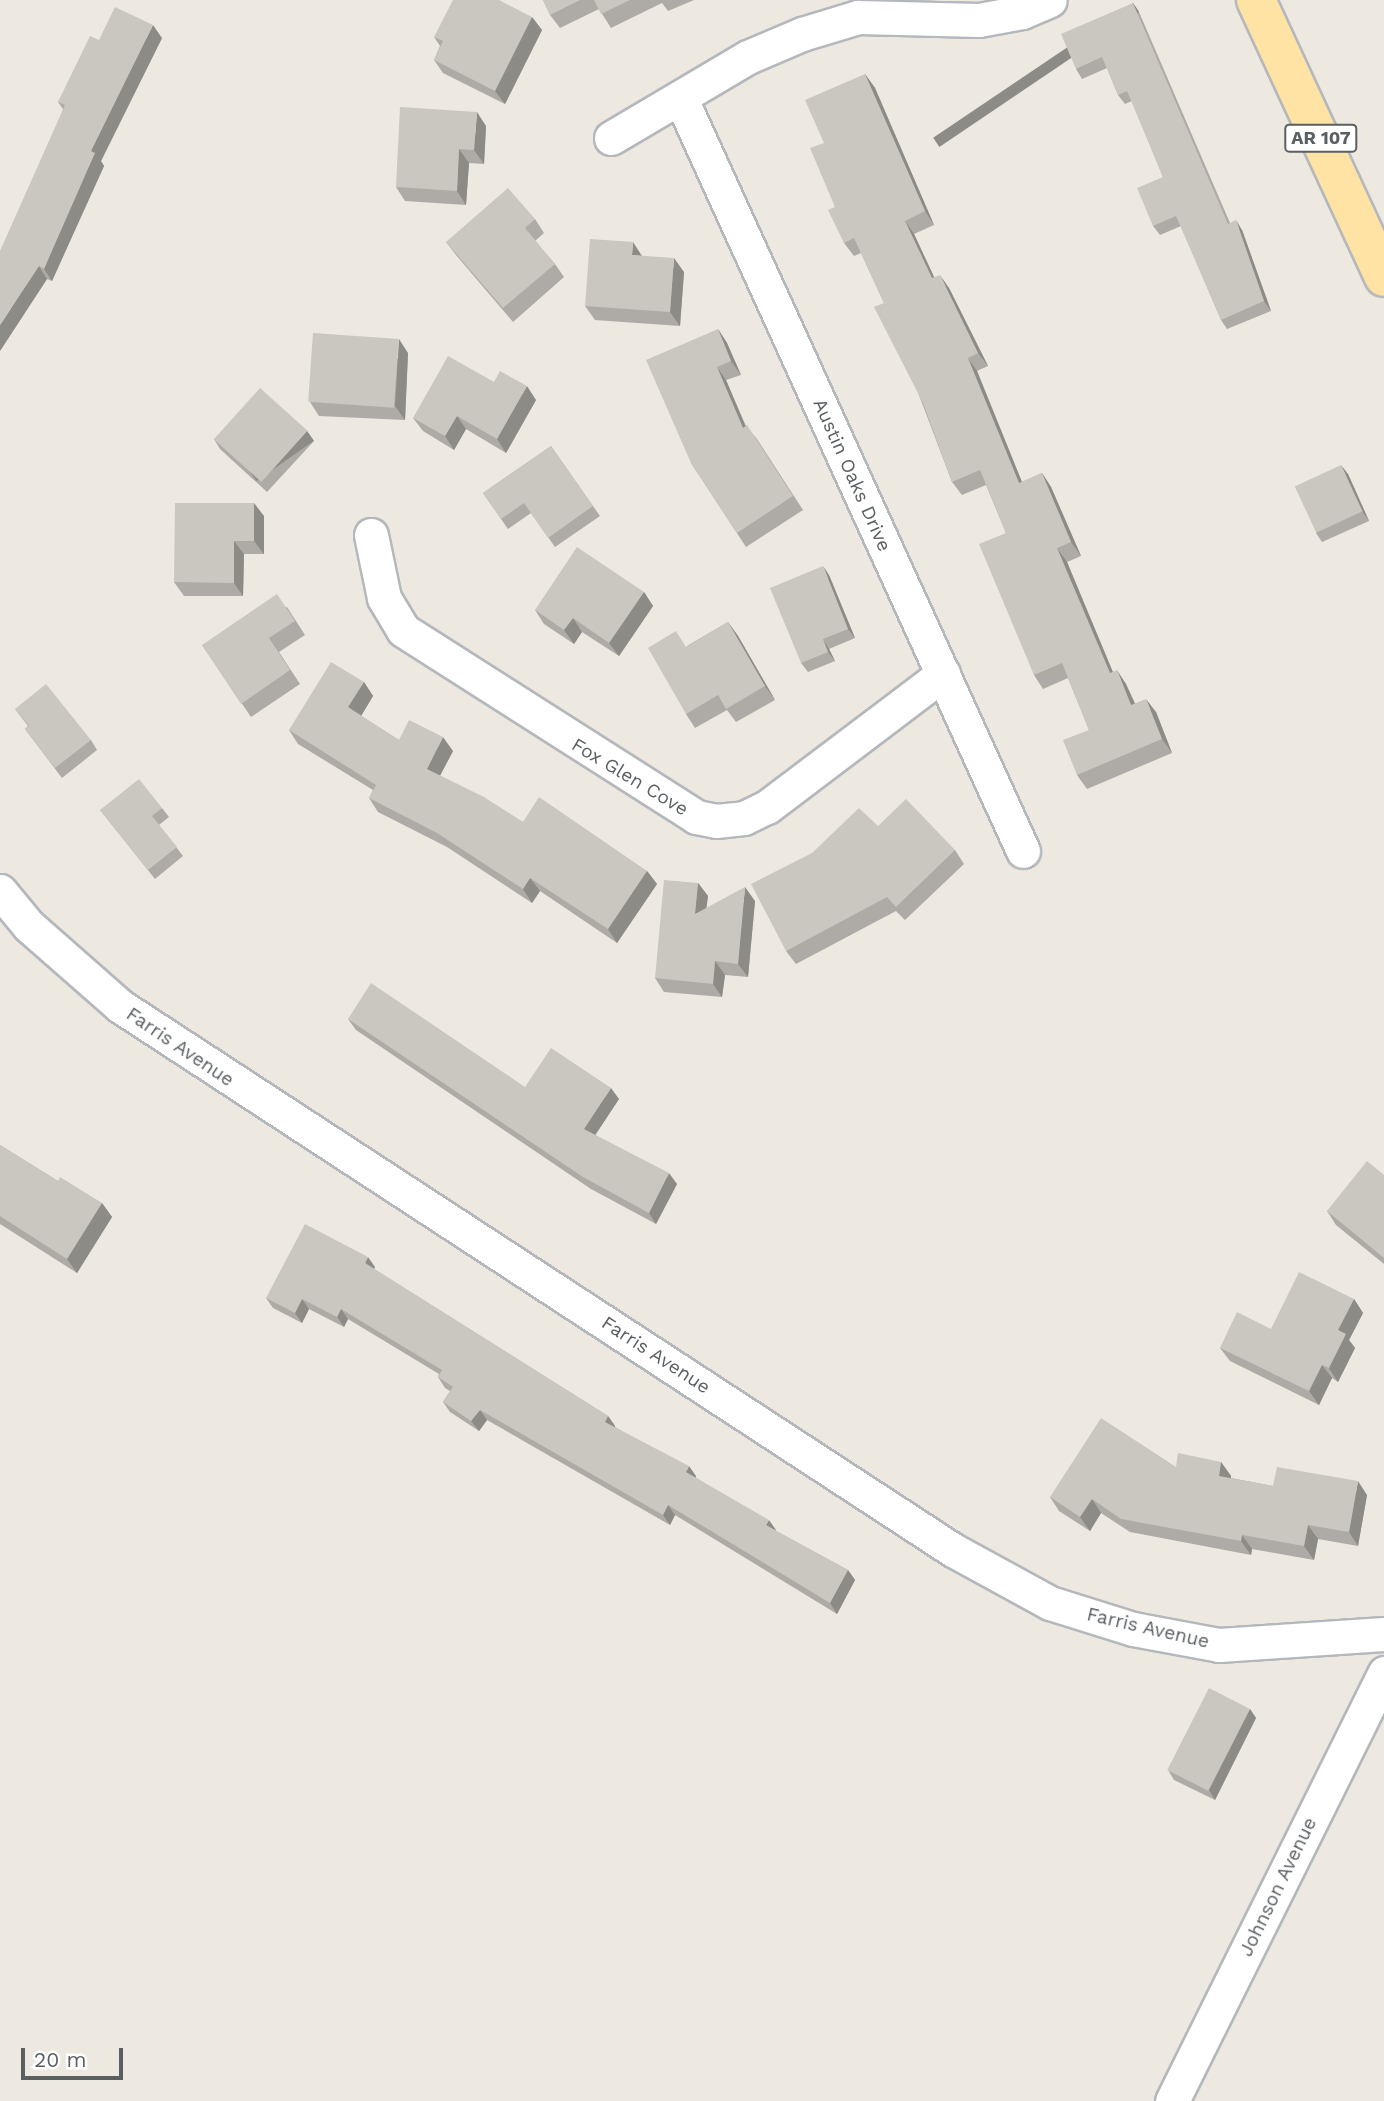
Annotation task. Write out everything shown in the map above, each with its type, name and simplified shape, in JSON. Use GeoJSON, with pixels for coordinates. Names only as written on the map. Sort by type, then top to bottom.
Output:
{"type":"FeatureCollection","features":[{"type":"Feature","properties":{"kind":"main road","name":"AR 107"},"geometry":{"type":"LineString","coordinates":[[1256,0],[1384,277]]}},
{"type":"Feature","properties":{"kind":"street"},"geometry":{"type":"LineString","coordinates":[[611,138],[748,57],[802,34],[858,17],[979,20],[1022,12],[1050,0]]}},
{"type":"Feature","properties":{"kind":"street","name":"Austin Oaks Drive"},"geometry":{"type":"LineString","coordinates":[[681,99],[1023,851]]}},
{"type":"Feature","properties":{"kind":"street","name":"Fox Glen Cove"},"geometry":{"type":"LineString","coordinates":[[371,535],[384,598],[403,631],[696,817],[716,821],[744,818],[767,807],[943,674]]}},
{"type":"Feature","properties":{"kind":"street","name":"Farris Avenue"},"geometry":{"type":"LineString","coordinates":[[0,891],[29,926],[120,1006],[953,1550],[1050,1603],[1133,1629],[1219,1645],[1384,1634]]}},
{"type":"Feature","properties":{"kind":"street","name":"Johnson Avenue"},"geometry":{"type":"LineString","coordinates":[[1172,2101],[1384,1674]]}},
{"type":"Feature","properties":{"kind":"building"},"geometry":{"type":"Polygon","coordinates":[[[453,0],[499,0],[532,17],[495,91],[434,60],[443,41],[434,37],[453,0]]]}},
{"type":"Feature","properties":{"kind":"building"},"geometry":{"type":"Polygon","coordinates":[[[543,0],[580,0],[550,15],[543,0]]]}},
{"type":"Feature","properties":{"kind":"building"},"geometry":{"type":"Polygon","coordinates":[[[594,0],[630,0],[601,14],[594,0]]]}},
{"type":"Feature","properties":{"kind":"building"},"geometry":{"type":"Polygon","coordinates":[[[1133,3],[1228,224],[1236,220],[1264,301],[1221,320],[1176,216],[1153,226],[1137,188],[1163,177],[1127,91],[1118,95],[1102,57],[1076,69],[1061,34],[1133,3]]]}},
{"type":"Feature","properties":{"kind":"building"},"geometry":{"type":"Polygon","coordinates":[[[115,7],[153,25],[91,151],[95,153],[44,269],[39,266],[0,325],[0,251],[65,105],[58,102],[90,36],[99,40],[115,7]]]}},
{"type":"Feature","properties":{"kind":"building"},"geometry":{"type":"Polygon","coordinates":[[[865,74],[925,211],[905,221],[932,278],[940,275],[978,353],[968,358],[1019,483],[1042,473],[1071,542],[1057,548],[1110,673],[1117,670],[1131,705],[1146,699],[1162,739],[1077,775],[1063,740],[1089,730],[1062,663],[1034,675],[979,544],[1006,533],[980,470],[952,482],[923,403],[874,307],[884,303],[854,238],[844,243],[828,210],[835,207],[810,148],[824,143],[805,100],[865,74]]]}},
{"type":"Feature","properties":{"kind":"building"},"geometry":{"type":"Polygon","coordinates":[[[400,107],[477,112],[474,150],[459,149],[457,191],[396,187],[400,107]]]}},
{"type":"Feature","properties":{"kind":"building"},"geometry":{"type":"Polygon","coordinates":[[[508,188],[535,219],[525,228],[555,264],[503,308],[446,242],[508,188]]]}},
{"type":"Feature","properties":{"kind":"building"},"geometry":{"type":"Polygon","coordinates":[[[590,239],[633,242],[632,255],[674,258],[670,312],[585,306],[590,239]]]}},
{"type":"Feature","properties":{"kind":"building"},"geometry":{"type":"Polygon","coordinates":[[[718,329],[731,361],[717,367],[743,428],[747,425],[793,496],[737,533],[691,463],[646,360],[718,329]]]}},
{"type":"Feature","properties":{"kind":"building"},"geometry":{"type":"Polygon","coordinates":[[[313,333],[399,339],[394,408],[308,402],[313,333]]]}},
{"type":"Feature","properties":{"kind":"building"},"geometry":{"type":"Polygon","coordinates":[[[448,356],[494,382],[500,371],[527,386],[497,439],[457,416],[445,436],[413,418],[448,356]]]}},
{"type":"Feature","properties":{"kind":"building"},"geometry":{"type":"Polygon","coordinates":[[[260,388],[308,431],[261,482],[214,439],[260,388]]]}},
{"type":"Feature","properties":{"kind":"building"},"geometry":{"type":"Polygon","coordinates":[[[551,446],[593,506],[548,538],[524,503],[501,519],[483,493],[551,446]]]}},
{"type":"Feature","properties":{"kind":"building"},"geometry":{"type":"Polygon","coordinates":[[[1341,465],[1363,511],[1316,533],[1295,487],[1341,465]]]}},
{"type":"Feature","properties":{"kind":"building"},"geometry":{"type":"Polygon","coordinates":[[[175,503],[254,503],[254,541],[234,541],[234,583],[174,582],[175,503]]]}},
{"type":"Feature","properties":{"kind":"building"},"geometry":{"type":"Polygon","coordinates":[[[577,547],[644,592],[609,643],[573,618],[564,630],[535,610],[577,547]]]}},
{"type":"Feature","properties":{"kind":"building"},"geometry":{"type":"Polygon","coordinates":[[[823,566],[848,629],[823,639],[828,652],[801,663],[770,588],[823,566]]]}},
{"type":"Feature","properties":{"kind":"building"},"geometry":{"type":"Polygon","coordinates":[[[277,594],[295,621],[269,638],[290,670],[241,704],[202,645],[277,594]]]}},
{"type":"Feature","properties":{"kind":"building"},"geometry":{"type":"Polygon","coordinates":[[[728,622],[765,686],[726,709],[718,695],[686,714],[648,648],[676,631],[686,647],[728,622]]]}},
{"type":"Feature","properties":{"kind":"building"},"geometry":{"type":"Polygon","coordinates":[[[331,662],[364,682],[348,707],[399,740],[409,720],[443,737],[427,769],[484,797],[523,822],[539,797],[647,871],[608,929],[530,878],[523,889],[437,833],[369,798],[376,785],[289,730],[331,662]]]}},
{"type":"Feature","properties":{"kind":"building"},"geometry":{"type":"Polygon","coordinates":[[[46,684],[91,740],[55,768],[25,729],[29,726],[15,709],[46,684]]]}},
{"type":"Feature","properties":{"kind":"building"},"geometry":{"type":"Polygon","coordinates":[[[139,779],[162,808],[152,816],[177,847],[148,870],[100,810],[139,779]]]}},
{"type":"Feature","properties":{"kind":"building"},"geometry":{"type":"Polygon","coordinates":[[[906,799],[955,850],[896,907],[887,897],[786,951],[751,884],[812,853],[859,808],[878,826],[906,799]]]}},
{"type":"Feature","properties":{"kind":"building"},"geometry":{"type":"Polygon","coordinates":[[[664,880],[698,883],[695,914],[745,887],[738,964],[715,961],[713,984],[655,978],[664,880]]]}},
{"type":"Feature","properties":{"kind":"building"},"geometry":{"type":"Polygon","coordinates":[[[371,983],[525,1087],[551,1048],[611,1088],[584,1129],[669,1173],[649,1213],[583,1177],[348,1019],[371,983]]]}},
{"type":"Feature","properties":{"kind":"building"},"geometry":{"type":"Polygon","coordinates":[[[0,1145],[58,1181],[60,1177],[102,1203],[67,1259],[0,1216],[0,1145]]]}},
{"type":"Feature","properties":{"kind":"building"},"geometry":{"type":"Polygon","coordinates":[[[1367,1161],[1384,1175],[1384,1258],[1327,1211],[1367,1161]]]}},
{"type":"Feature","properties":{"kind":"building"},"geometry":{"type":"Polygon","coordinates":[[[305,1224],[368,1257],[365,1263],[608,1416],[605,1422],[689,1466],[686,1472],[769,1520],[766,1525],[848,1570],[830,1603],[668,1505],[663,1515],[480,1410],[471,1421],[443,1402],[453,1387],[438,1377],[442,1370],[341,1309],[337,1317],[302,1299],[295,1313],[266,1298],[305,1224]]]}},
{"type":"Feature","properties":{"kind":"building"},"geometry":{"type":"Polygon","coordinates":[[[1299,1272],[1354,1299],[1338,1330],[1346,1334],[1329,1368],[1322,1365],[1309,1391],[1220,1348],[1237,1312],[1271,1329],[1299,1272]]]}},
{"type":"Feature","properties":{"kind":"building"},"geometry":{"type":"Polygon","coordinates":[[[1101,1418],[1176,1467],[1178,1453],[1221,1462],[1219,1476],[1273,1486],[1277,1467],[1358,1481],[1349,1532],[1308,1525],[1304,1546],[1242,1535],[1241,1541],[1121,1519],[1092,1499],[1080,1517],[1050,1497],[1101,1418]]]}},
{"type":"Feature","properties":{"kind":"building"},"geometry":{"type":"Polygon","coordinates":[[[1209,1688],[1250,1709],[1208,1791],[1167,1770],[1209,1688]]]}}]}
